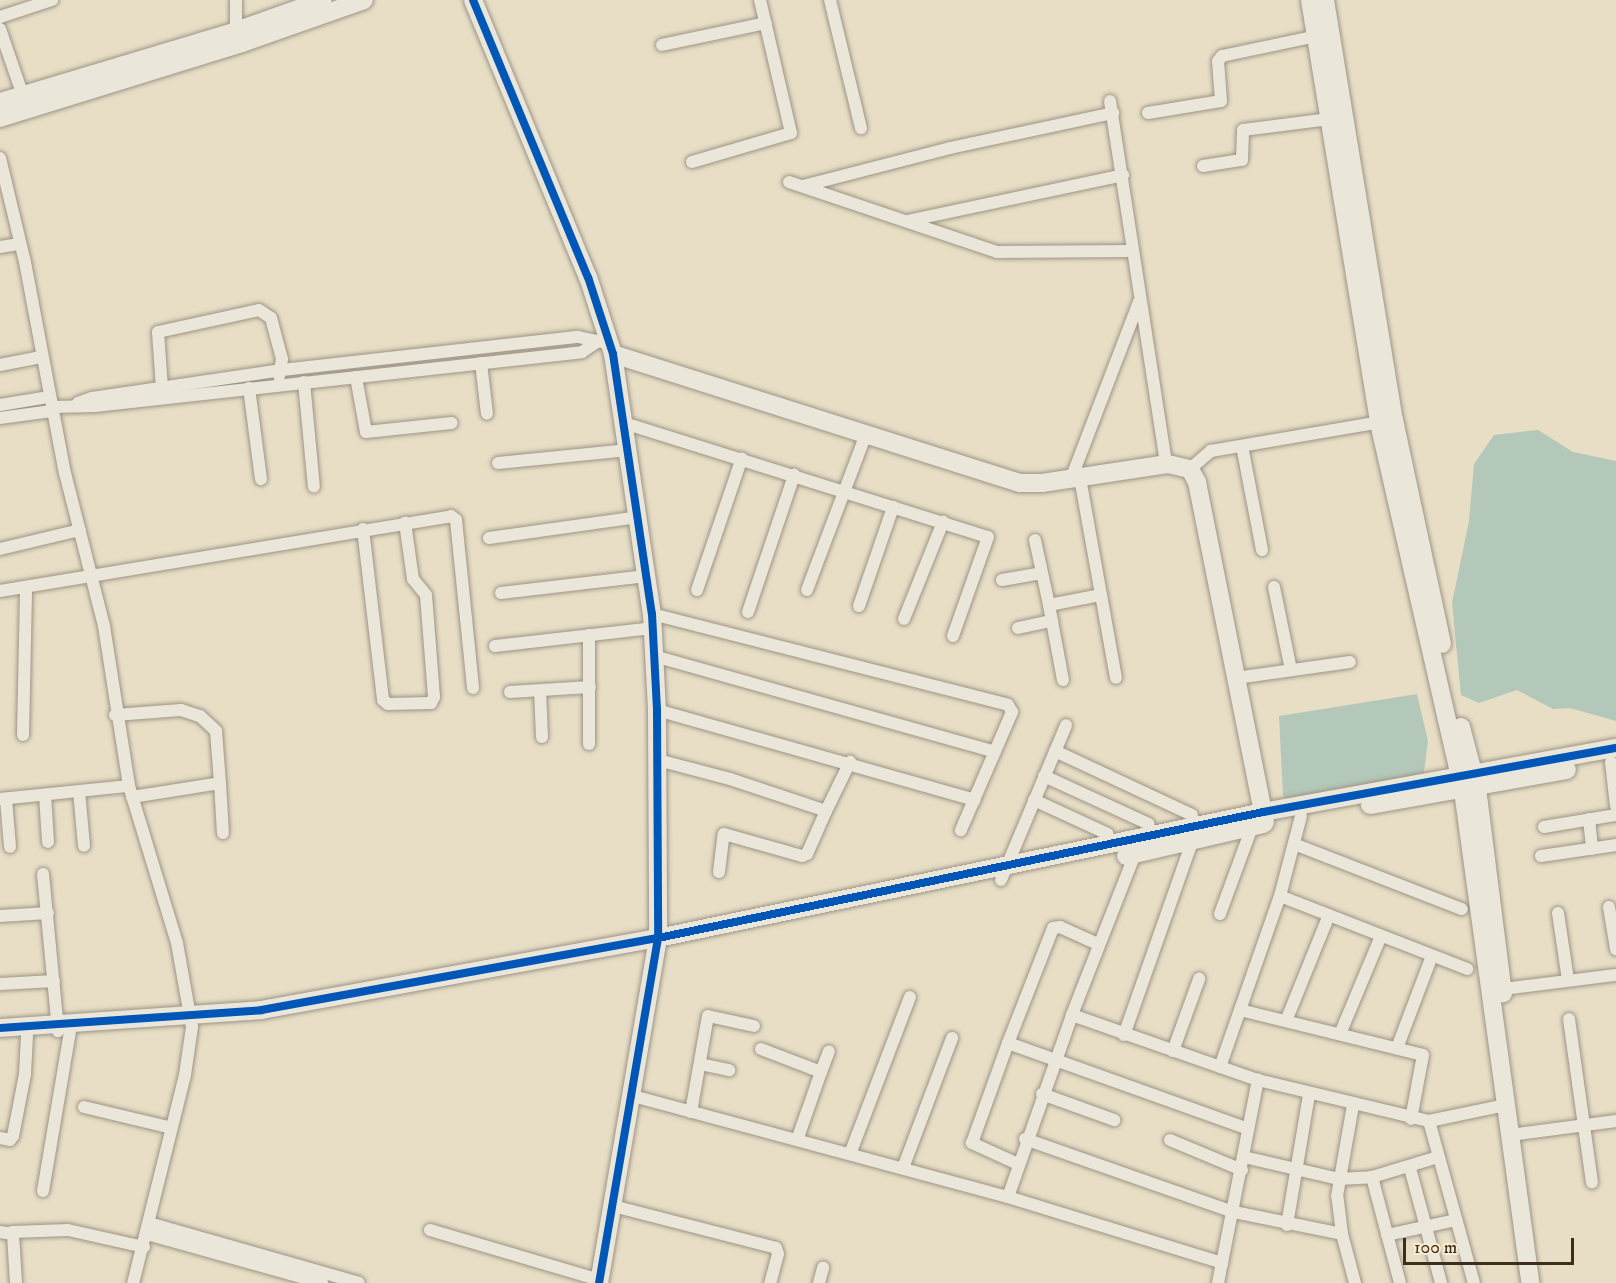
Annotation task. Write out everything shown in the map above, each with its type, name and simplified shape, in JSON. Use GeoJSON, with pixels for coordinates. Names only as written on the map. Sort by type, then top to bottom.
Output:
{"type":"FeatureCollection","features":[{"type":"Feature","properties":{"kind":"street"},"geometry":{"type":"LineString","coordinates":[[0,17],[52,0]]}},
{"type":"Feature","properties":{"kind":"street"},"geometry":{"type":"LineString","coordinates":[[236,0],[236,31]]}},
{"type":"Feature","properties":{"kind":"street"},"geometry":{"type":"LineString","coordinates":[[0,102],[22,93],[236,31],[323,0]]}},
{"type":"Feature","properties":{"kind":"street"},"geometry":{"type":"LineString","coordinates":[[0,118],[242,43],[364,0]]}},
{"type":"Feature","properties":{"kind":"street"},"geometry":{"type":"LineString","coordinates":[[430,1230],[600,1282],[658,944],[658,760],[652,621],[624,423],[607,346],[588,277],[473,0]]}},
{"type":"Feature","properties":{"kind":"street"},"geometry":{"type":"LineString","coordinates":[[692,162],[791,134],[760,0]]}},
{"type":"Feature","properties":{"kind":"street"},"geometry":{"type":"LineString","coordinates":[[830,0],[861,128]]}},
{"type":"Feature","properties":{"kind":"street"},"geometry":{"type":"LineString","coordinates":[[1310,0],[1317,36],[1339,117]]}},
{"type":"Feature","properties":{"kind":"street"},"geometry":{"type":"LineString","coordinates":[[1325,0],[1339,117],[1386,421],[1469,782],[1503,989],[1530,1283]]}},
{"type":"Feature","properties":{"kind":"street"},"geometry":{"type":"LineString","coordinates":[[662,45],[765,23]]}},
{"type":"Feature","properties":{"kind":"street"},"geometry":{"type":"LineString","coordinates":[[0,29],[22,93]]}},
{"type":"Feature","properties":{"kind":"street"},"geometry":{"type":"LineString","coordinates":[[1148,113],[1221,101],[1218,61],[1222,56],[1317,36]]}},
{"type":"Feature","properties":{"kind":"street"},"geometry":{"type":"LineString","coordinates":[[803,186],[1112,107],[1123,175],[1131,251],[1166,464]]}},
{"type":"Feature","properties":{"kind":"street"},"geometry":{"type":"LineString","coordinates":[[1203,166],[1242,160],[1243,130],[1339,117]]}},
{"type":"Feature","properties":{"kind":"street"},"geometry":{"type":"LineString","coordinates":[[0,158],[20,244],[51,405],[104,626],[115,715],[131,791],[177,943],[191,1022],[191,1044],[144,1247],[133,1283]]}},
{"type":"Feature","properties":{"kind":"street"},"geometry":{"type":"LineString","coordinates":[[907,220],[1123,175]]}},
{"type":"Feature","properties":{"kind":"street"},"geometry":{"type":"LineString","coordinates":[[789,182],[997,252],[1131,251]]}},
{"type":"Feature","properties":{"kind":"street"},"geometry":{"type":"LineString","coordinates":[[0,247],[20,244]]}},
{"type":"Feature","properties":{"kind":"street"},"geometry":{"type":"LineString","coordinates":[[1116,678],[1101,595],[1075,479],[1139,301]]}},
{"type":"Feature","properties":{"kind":"street"},"geometry":{"type":"LineString","coordinates":[[162,388],[158,332],[259,310],[270,318],[282,370],[275,384]]}},
{"type":"Feature","properties":{"kind":"street"},"geometry":{"type":"LineString","coordinates":[[74,405],[92,398],[282,370],[578,337],[1020,483],[1075,479],[1176,463],[1190,469],[1197,482],[1236,678],[1260,821],[1220,914]]}},
{"type":"Feature","properties":{"kind":"street"},"geometry":{"type":"LineString","coordinates":[[0,405],[95,406],[275,384],[582,352],[607,346]]}},
{"type":"Feature","properties":{"kind":"street"},"geometry":{"type":"LineString","coordinates":[[442,352],[444,367]]}},
{"type":"Feature","properties":{"kind":"street"},"geometry":{"type":"LineString","coordinates":[[0,365],[41,357]]}},
{"type":"Feature","properties":{"kind":"street"},"geometry":{"type":"LineString","coordinates":[[481,363],[487,414]]}},
{"type":"Feature","properties":{"kind":"street"},"geometry":{"type":"LineString","coordinates":[[356,377],[366,432],[452,423]]}},
{"type":"Feature","properties":{"kind":"street"},"geometry":{"type":"LineString","coordinates":[[303,382],[314,487]]}},
{"type":"Feature","properties":{"kind":"street"},"geometry":{"type":"LineString","coordinates":[[249,388],[261,479]]}},
{"type":"Feature","properties":{"kind":"street"},"geometry":{"type":"LineString","coordinates":[[0,418],[51,405]]}},
{"type":"Feature","properties":{"kind":"street"},"geometry":{"type":"LineString","coordinates":[[1190,469],[1211,451],[1386,421]]}},
{"type":"Feature","properties":{"kind":"street"},"geometry":{"type":"LineString","coordinates":[[624,423],[742,458],[988,537],[953,636]]}},
{"type":"Feature","properties":{"kind":"street"},"geometry":{"type":"LineString","coordinates":[[807,590],[866,434]]}},
{"type":"Feature","properties":{"kind":"street"},"geometry":{"type":"LineString","coordinates":[[1242,446],[1262,550]]}},
{"type":"Feature","properties":{"kind":"street"},"geometry":{"type":"LineString","coordinates":[[498,463],[628,450]]}},
{"type":"Feature","properties":{"kind":"street"},"geometry":{"type":"LineString","coordinates":[[697,590],[742,458]]}},
{"type":"Feature","properties":{"kind":"street"},"geometry":{"type":"LineString","coordinates":[[748,612],[794,475]]}},
{"type":"Feature","properties":{"kind":"street"},"geometry":{"type":"LineString","coordinates":[[859,606],[893,507]]}},
{"type":"Feature","properties":{"kind":"street"},"geometry":{"type":"LineString","coordinates":[[0,591],[91,574],[451,516],[456,520],[473,688]]}},
{"type":"Feature","properties":{"kind":"street"},"geometry":{"type":"LineString","coordinates":[[489,538],[638,517]]}},
{"type":"Feature","properties":{"kind":"street"},"geometry":{"type":"LineString","coordinates":[[904,619],[943,522]]}},
{"type":"Feature","properties":{"kind":"street"},"geometry":{"type":"LineString","coordinates":[[363,529],[383,700],[388,704],[431,703],[434,698],[426,595],[413,579],[405,523]]}},
{"type":"Feature","properties":{"kind":"street"},"geometry":{"type":"LineString","coordinates":[[0,549],[80,530]]}},
{"type":"Feature","properties":{"kind":"street"},"geometry":{"type":"LineString","coordinates":[[1035,540],[1063,680]]}},
{"type":"Feature","properties":{"kind":"street"},"geometry":{"type":"LineString","coordinates":[[1002,580],[1041,573]]}},
{"type":"Feature","properties":{"kind":"street"},"geometry":{"type":"LineString","coordinates":[[501,593],[646,576]]}},
{"type":"Feature","properties":{"kind":"street"},"geometry":{"type":"LineString","coordinates":[[23,735],[26,587]]}},
{"type":"Feature","properties":{"kind":"street"},"geometry":{"type":"LineString","coordinates":[[1274,587],[1291,670]]}},
{"type":"Feature","properties":{"kind":"street"},"geometry":{"type":"LineString","coordinates":[[1049,605],[1101,595]]}},
{"type":"Feature","properties":{"kind":"street"},"geometry":{"type":"LineString","coordinates":[[495,646],[589,635],[652,621],[1008,705],[1012,712],[962,830]]}},
{"type":"Feature","properties":{"kind":"street"},"geometry":{"type":"LineString","coordinates":[[1018,628],[1052,621]]}},
{"type":"Feature","properties":{"kind":"street"},"geometry":{"type":"LineString","coordinates":[[589,635],[589,744]]}},
{"type":"Feature","properties":{"kind":"street"},"geometry":{"type":"LineString","coordinates":[[654,656],[995,752]]}},
{"type":"Feature","properties":{"kind":"street"},"geometry":{"type":"LineString","coordinates":[[1236,678],[1350,662]]}},
{"type":"Feature","properties":{"kind":"street"},"geometry":{"type":"LineString","coordinates":[[510,692],[590,687]]}},
{"type":"Feature","properties":{"kind":"street"},"geometry":{"type":"LineString","coordinates":[[540,691],[542,737]]}},
{"type":"Feature","properties":{"kind":"street"},"geometry":{"type":"LineString","coordinates":[[115,715],[181,710],[200,716],[216,731],[223,833]]}},
{"type":"Feature","properties":{"kind":"street"},"geometry":{"type":"LineString","coordinates":[[657,710],[850,762],[974,800]]}},
{"type":"Feature","properties":{"kind":"street"},"geometry":{"type":"LineString","coordinates":[[1004,873],[1066,725]]}},
{"type":"Feature","properties":{"kind":"street"},"geometry":{"type":"LineString","coordinates":[[1055,751],[1192,814]]}},
{"type":"Feature","properties":{"kind":"street"},"geometry":{"type":"LineString","coordinates":[[0,1028],[62,1029],[191,1022],[390,999],[1260,821],[1614,757],[1616,806]]}},
{"type":"Feature","properties":{"kind":"street"},"geometry":{"type":"LineString","coordinates":[[658,760],[730,779],[826,811]]}},
{"type":"Feature","properties":{"kind":"street"},"geometry":{"type":"LineString","coordinates":[[719,872],[724,834],[802,856],[807,854],[850,762]]}},
{"type":"Feature","properties":{"kind":"street"},"geometry":{"type":"LineString","coordinates":[[1044,776],[1149,824]]}},
{"type":"Feature","properties":{"kind":"street"},"geometry":{"type":"LineString","coordinates":[[1004,873],[1134,854],[1192,842],[1260,821],[1301,816],[1469,782]]}},
{"type":"Feature","properties":{"kind":"street"},"geometry":{"type":"LineString","coordinates":[[1469,782],[1506,1105],[1516,1134],[1540,1283]]}},
{"type":"Feature","properties":{"kind":"street"},"geometry":{"type":"LineString","coordinates":[[10,847],[3,799],[79,791],[131,791],[220,783]]}},
{"type":"Feature","properties":{"kind":"street"},"geometry":{"type":"LineString","coordinates":[[79,791],[84,846]]}},
{"type":"Feature","properties":{"kind":"street"},"geometry":{"type":"LineString","coordinates":[[45,795],[48,842]]}},
{"type":"Feature","properties":{"kind":"street"},"geometry":{"type":"LineString","coordinates":[[1034,800],[1108,834]]}},
{"type":"Feature","properties":{"kind":"street"},"geometry":{"type":"LineString","coordinates":[[1544,827],[1616,815]]}},
{"type":"Feature","properties":{"kind":"street"},"geometry":{"type":"LineString","coordinates":[[1220,1067],[1280,896],[1301,816]]}},
{"type":"Feature","properties":{"kind":"street"},"geometry":{"type":"LineString","coordinates":[[1589,819],[1592,849]]}},
{"type":"Feature","properties":{"kind":"street"},"geometry":{"type":"LineString","coordinates":[[1124,1035],[1192,842]]}},
{"type":"Feature","properties":{"kind":"street"},"geometry":{"type":"LineString","coordinates":[[1294,844],[1462,909]]}},
{"type":"Feature","properties":{"kind":"street"},"geometry":{"type":"LineString","coordinates":[[1541,856],[1616,845]]}},
{"type":"Feature","properties":{"kind":"street"},"geometry":{"type":"LineString","coordinates":[[1008,1197],[1025,1139],[1134,854]]}},
{"type":"Feature","properties":{"kind":"street"},"geometry":{"type":"LineString","coordinates":[[43,874],[54,981],[62,1029],[43,1191]]}},
{"type":"Feature","properties":{"kind":"street"},"geometry":{"type":"LineString","coordinates":[[1280,896],[1467,969]]}},
{"type":"Feature","properties":{"kind":"street"},"geometry":{"type":"LineString","coordinates":[[1609,908],[1616,949]]}},
{"type":"Feature","properties":{"kind":"street"},"geometry":{"type":"LineString","coordinates":[[0,916],[48,913]]}},
{"type":"Feature","properties":{"kind":"street"},"geometry":{"type":"LineString","coordinates":[[1558,913],[1568,980]]}},
{"type":"Feature","properties":{"kind":"street"},"geometry":{"type":"LineString","coordinates":[[1286,1021],[1329,915]]}},
{"type":"Feature","properties":{"kind":"street"},"geometry":{"type":"LineString","coordinates":[[1018,1164],[972,1143],[1008,1042],[1053,928],[1098,944]]}},
{"type":"Feature","properties":{"kind":"street"},"geometry":{"type":"LineString","coordinates":[[1340,1034],[1381,936]]}},
{"type":"Feature","properties":{"kind":"street"},"geometry":{"type":"LineString","coordinates":[[1396,1048],[1432,956]]}},
{"type":"Feature","properties":{"kind":"street"},"geometry":{"type":"LineString","coordinates":[[1503,989],[1616,975]]}},
{"type":"Feature","properties":{"kind":"street"},"geometry":{"type":"LineString","coordinates":[[1173,1051],[1199,979]]}},
{"type":"Feature","properties":{"kind":"street"},"geometry":{"type":"LineString","coordinates":[[0,984],[54,981]]}},
{"type":"Feature","properties":{"kind":"street"},"geometry":{"type":"LineString","coordinates":[[850,1154],[910,997]]}},
{"type":"Feature","properties":{"kind":"street"},"geometry":{"type":"LineString","coordinates":[[1239,1010],[1396,1048],[1424,1057],[1411,1119]]}},
{"type":"Feature","properties":{"kind":"street"},"geometry":{"type":"LineString","coordinates":[[1072,1015],[1258,1080],[1309,1095],[1411,1119],[1429,1121],[1506,1105]]}},
{"type":"Feature","properties":{"kind":"street"},"geometry":{"type":"LineString","coordinates":[[691,1112],[708,1016],[754,1026]]}},
{"type":"Feature","properties":{"kind":"street"},"geometry":{"type":"LineString","coordinates":[[1569,1019],[1586,1126],[1592,1182]]}},
{"type":"Feature","properties":{"kind":"street"},"geometry":{"type":"LineString","coordinates":[[0,1038],[27,1036],[62,1029]]}},
{"type":"Feature","properties":{"kind":"street"},"geometry":{"type":"LineString","coordinates":[[0,1138],[10,1140],[13,1136],[25,1074],[27,1036]]}},
{"type":"Feature","properties":{"kind":"street"},"geometry":{"type":"LineString","coordinates":[[903,1168],[952,1038]]}},
{"type":"Feature","properties":{"kind":"street"},"geometry":{"type":"LineString","coordinates":[[1008,1042],[1248,1129]]}},
{"type":"Feature","properties":{"kind":"street"},"geometry":{"type":"LineString","coordinates":[[761,1049],[821,1072]]}},
{"type":"Feature","properties":{"kind":"street"},"geometry":{"type":"LineString","coordinates":[[796,1140],[829,1051]]}},
{"type":"Feature","properties":{"kind":"street"},"geometry":{"type":"LineString","coordinates":[[700,1064],[729,1070]]}},
{"type":"Feature","properties":{"kind":"street"},"geometry":{"type":"LineString","coordinates":[[1218,1283],[1234,1212],[1258,1080]]}},
{"type":"Feature","properties":{"kind":"street"},"geometry":{"type":"LineString","coordinates":[[1042,1094],[1114,1120]]}},
{"type":"Feature","properties":{"kind":"street"},"geometry":{"type":"LineString","coordinates":[[1287,1225],[1309,1095]]}},
{"type":"Feature","properties":{"kind":"street"},"geometry":{"type":"LineString","coordinates":[[633,1096],[1008,1197],[1222,1263]]}},
{"type":"Feature","properties":{"kind":"street"},"geometry":{"type":"LineString","coordinates":[[1353,1105],[1339,1179],[1337,1211],[1355,1283]]}},
{"type":"Feature","properties":{"kind":"street"},"geometry":{"type":"LineString","coordinates":[[84,1107],[172,1128]]}},
{"type":"Feature","properties":{"kind":"street"},"geometry":{"type":"LineString","coordinates":[[1429,1121],[1474,1283]]}},
{"type":"Feature","properties":{"kind":"street"},"geometry":{"type":"LineString","coordinates":[[1516,1134],[1616,1121]]}},
{"type":"Feature","properties":{"kind":"street"},"geometry":{"type":"LineString","coordinates":[[1025,1139],[1234,1212],[1287,1225],[1342,1234]]}},
{"type":"Feature","properties":{"kind":"street"},"geometry":{"type":"LineString","coordinates":[[1170,1140],[1243,1163],[1296,1169],[1339,1179],[1372,1177],[1410,1168],[1438,1157]]}},
{"type":"Feature","properties":{"kind":"street"},"geometry":{"type":"LineString","coordinates":[[1410,1168],[1441,1283]]}},
{"type":"Feature","properties":{"kind":"street"},"geometry":{"type":"LineString","coordinates":[[1372,1177],[1400,1283]]}},
{"type":"Feature","properties":{"kind":"street"},"geometry":{"type":"LineString","coordinates":[[613,1206],[776,1248],[778,1254],[770,1283]]}},
{"type":"Feature","properties":{"kind":"street"},"geometry":{"type":"LineString","coordinates":[[1388,1235],[1456,1220]]}},
{"type":"Feature","properties":{"kind":"street"},"geometry":{"type":"LineString","coordinates":[[148,1228],[322,1283]]}},
{"type":"Feature","properties":{"kind":"street"},"geometry":{"type":"LineString","coordinates":[[148,1228],[359,1283]]}},
{"type":"Feature","properties":{"kind":"street"},"geometry":{"type":"LineString","coordinates":[[16,1283],[6,1232],[60,1229],[144,1247]]}},
{"type":"Feature","properties":{"kind":"street"},"geometry":{"type":"LineString","coordinates":[[819,1283],[823,1268]]}},
{"type":"Feature","properties":{"kind":"shaded area"},"geometry":{"type":"Polygon","coordinates":[[[1538,430],[1573,452],[1616,461],[1616,721],[1570,708],[1553,709],[1517,690],[1479,703],[1461,695],[1452,603],[1469,521],[1474,464],[1494,435],[1538,430]]]}},
{"type":"Feature","properties":{"kind":"shaded area"},"geometry":{"type":"Polygon","coordinates":[[[1417,694],[1428,741],[1423,780],[1289,803],[1283,796],[1279,716],[1417,694]]]}},
{"type":"Feature","properties":{"kind":"cycle path"},"geometry":{"type":"LineString","coordinates":[[473,0],[588,277],[613,354],[652,614],[657,710],[658,938],[599,1283]]}},
{"type":"Feature","properties":{"kind":"cycle path"},"geometry":{"type":"LineString","coordinates":[[0,1028],[261,1010],[658,938],[1263,812],[1616,748]]}}]}
